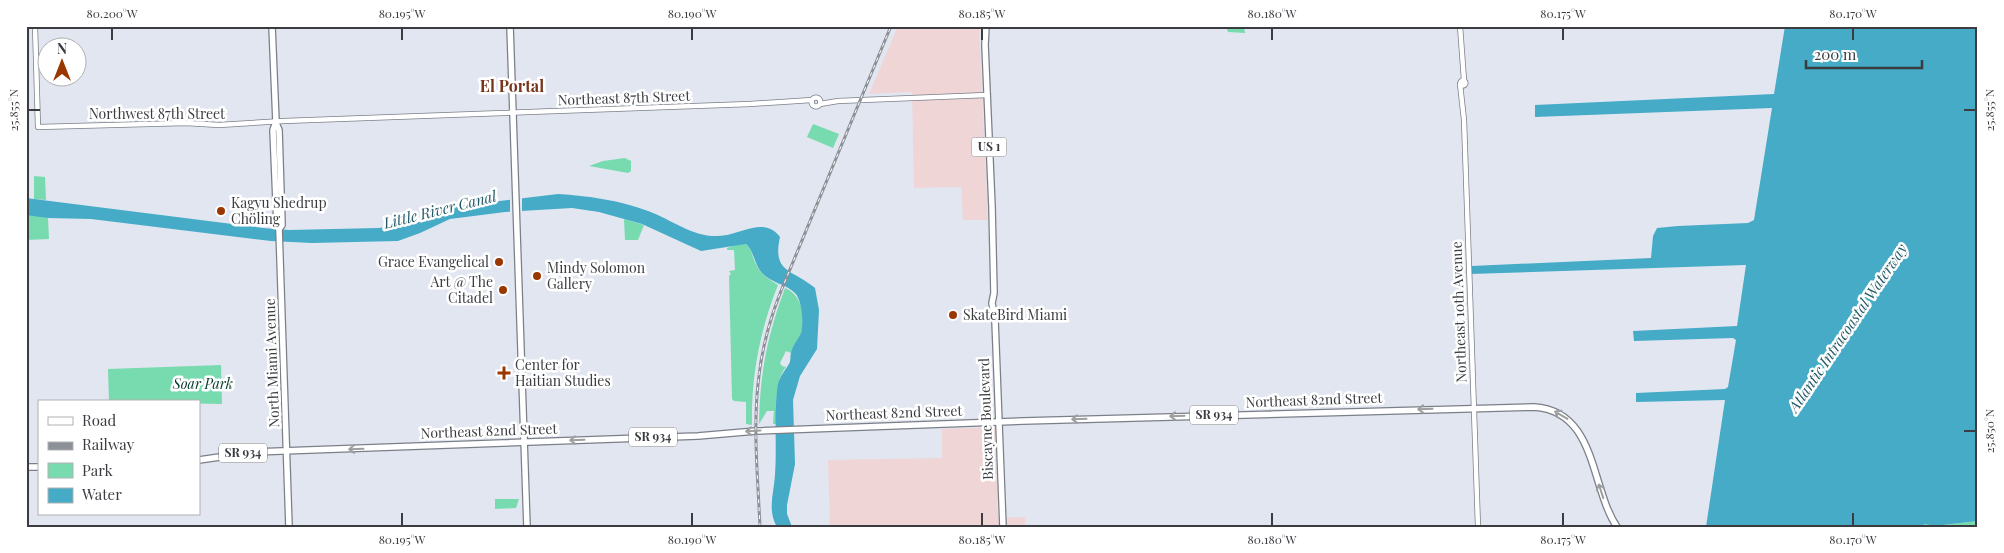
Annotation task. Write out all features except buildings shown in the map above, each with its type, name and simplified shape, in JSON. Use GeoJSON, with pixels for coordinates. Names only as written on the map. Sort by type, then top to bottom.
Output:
{"type":"FeatureCollection","features":[{"type":"Feature","properties":{"kind":"main road","name":"North Miami Avenue"},"geometry":{"type":"LineString","coordinates":[[272,26],[276,122],[279,130],[282,225],[280,229],[280,245],[290,527]]}},
{"type":"Feature","properties":{"kind":"main road"},"geometry":{"type":"LineString","coordinates":[[510,26],[527,527]]}},
{"type":"Feature","properties":{"kind":"main road","name":"Biscayne Boulevard"},"geometry":{"type":"LineString","coordinates":[[987,27],[987,95],[991,199],[988,207],[991,218],[996,303],[994,311],[1003,527]]}},
{"type":"Feature","properties":{"kind":"main road","name":"Northeast 82nd Street"},"geometry":{"type":"LineString","coordinates":[[287,451],[999,422],[1474,408],[1546,408],[1559,413],[1573,424],[1585,444],[1603,498],[1617,527]]}},
{"type":"Feature","properties":{"kind":"main road","name":"SR 934"},"geometry":{"type":"LineString","coordinates":[[200,460],[242,453],[287,451]]}},
{"type":"Feature","properties":{"kind":"street","name":"Northwest 87th Street"},"geometry":{"type":"LineString","coordinates":[[35,26],[38,127],[186,123],[219,126],[276,122]]}},
{"type":"Feature","properties":{"kind":"street","name":"Northeast 10th Avenue"},"geometry":{"type":"LineString","coordinates":[[1460,26],[1478,527]]}},
{"type":"Feature","properties":{"kind":"street","name":"Northeast 87th Street"},"geometry":{"type":"LineString","coordinates":[[276,122],[794,102],[812,102],[815,106],[820,102],[987,95]]}},
{"type":"Feature","properties":{"kind":"shaded area"},"geometry":{"type":"Polygon","coordinates":[[[898,26],[979,26],[988,220],[963,220],[961,187],[914,188],[912,92],[869,94],[898,26]]]}},
{"type":"Feature","properties":{"kind":"shaded area"},"geometry":{"type":"Polygon","coordinates":[[[995,427],[998,518],[1025,517],[1025,527],[830,527],[828,460],[942,458],[942,429],[995,427]]]}},
{"type":"Feature","properties":{"kind":"green space"},"geometry":{"type":"Polygon","coordinates":[[[1226,26],[1244,26],[1245,33],[1228,32],[1226,26]]]}},
{"type":"Feature","properties":{"kind":"green space"},"geometry":{"type":"Polygon","coordinates":[[[813,124],[839,134],[833,148],[807,137],[813,124]]]}},
{"type":"Feature","properties":{"kind":"green space"},"geometry":{"type":"Polygon","coordinates":[[[625,158],[631,161],[631,171],[628,173],[589,166],[603,161],[625,158]]]}},
{"type":"Feature","properties":{"kind":"green space"},"geometry":{"type":"Polygon","coordinates":[[[34,176],[45,177],[46,200],[34,199],[34,176]]]}},
{"type":"Feature","properties":{"kind":"green space"},"geometry":{"type":"Polygon","coordinates":[[[26,213],[48,218],[49,239],[26,240],[26,213]]]}},
{"type":"Feature","properties":{"kind":"green space"},"geometry":{"type":"Polygon","coordinates":[[[624,219],[644,225],[638,240],[625,240],[624,219]]]}},
{"type":"Feature","properties":{"kind":"green space"},"geometry":{"type":"Polygon","coordinates":[[[746,244],[761,272],[778,285],[766,319],[758,354],[753,389],[752,425],[746,424],[746,402],[734,401],[732,399],[729,276],[731,274],[729,271],[735,270],[734,250],[727,250],[727,248],[746,244]]]}},
{"type":"Feature","properties":{"kind":"green space"},"geometry":{"type":"Polygon","coordinates":[[[785,288],[795,295],[801,305],[802,330],[791,353],[786,351],[780,363],[786,367],[778,386],[777,424],[773,424],[774,411],[767,411],[759,424],[763,371],[769,339],[785,288]]]}},
{"type":"Feature","properties":{"kind":"green space","name":"Soar Park"},"geometry":{"type":"Polygon","coordinates":[[[221,365],[222,404],[200,404],[200,400],[109,400],[108,369],[221,365]]]}},
{"type":"Feature","properties":{"kind":"green space"},"geometry":{"type":"Polygon","coordinates":[[[495,499],[519,499],[516,508],[495,509],[495,499]]]}},
{"type":"Feature","properties":{"kind":"green space"},"geometry":{"type":"Polygon","coordinates":[[[1978,521],[1978,527],[1919,527],[1925,524],[1934,526],[1978,521]]]}},
{"type":"Feature","properties":{"kind":"water","name":"Atlantic Intracoastal Waterway"},"geometry":{"type":"Polygon","coordinates":[[[1785,26],[1978,26],[1978,521],[1934,526],[1925,524],[1919,527],[1706,527],[1725,400],[1636,402],[1636,393],[1725,389],[1728,387],[1736,340],[1733,338],[1634,341],[1633,331],[1737,326],[1746,265],[1470,274],[1472,266],[1651,258],[1653,236],[1657,228],[1748,223],[1754,220],[1772,108],[1535,117],[1535,105],[1774,94],[1785,26]]]}},
{"type":"Feature","properties":{"kind":"water"},"geometry":{"type":"Polygon","coordinates":[[[558,194],[592,197],[626,204],[658,215],[696,233],[706,235],[727,235],[755,227],[762,227],[774,231],[780,237],[778,249],[781,264],[815,288],[819,310],[817,349],[800,376],[793,400],[795,464],[787,505],[787,514],[792,527],[777,527],[772,514],[776,464],[776,402],[779,380],[790,363],[792,350],[801,333],[802,312],[795,293],[762,273],[746,244],[701,251],[642,224],[599,212],[572,208],[505,212],[450,219],[398,241],[312,243],[271,241],[91,219],[48,218],[26,215],[26,198],[263,228],[289,230],[378,228],[412,224],[459,206],[558,194]]]}},
{"type":"Feature","properties":{"kind":"pier"},"geometry":{"type":"Polygon","coordinates":[[[510,197],[522,197],[522,213],[510,214],[510,197]]]}},
{"type":"Feature","properties":{"kind":"railway"},"geometry":{"type":"LineString","coordinates":[[760,527],[756,420],[759,372],[766,337],[781,291],[891,26]]}},
{"type":"Feature","properties":{"kind":"place","name":"Kagyu Shedrup Chöling"},"geometry":{"type":"Point","coordinates":[221,211]}},
{"type":"Feature","properties":{"kind":"place","name":"Grace Evangelical"},"geometry":{"type":"Point","coordinates":[499,262]}},
{"type":"Feature","properties":{"kind":"place","name":"Mindy Solomon Gallery"},"geometry":{"type":"Point","coordinates":[537,276]}},
{"type":"Feature","properties":{"kind":"place","name":"Art @ The Citadel"},"geometry":{"type":"Point","coordinates":[503,290]}},
{"type":"Feature","properties":{"kind":"place","name":"SkateBird Miami"},"geometry":{"type":"Point","coordinates":[953,315]}},
{"type":"Feature","properties":{"kind":"place","name":"Center for Haitian Studies"},"geometry":{"type":"Point","coordinates":[504,373]}},
{"type":"Feature","properties":{"kind":"district","name":"El Portal"},"geometry":{"type":"Point","coordinates":[512,86]}},
{"type":"Feature","properties":{"kind":"water label","name":"Little River Canal"},"geometry":{"type":"Point","coordinates":[440,210]}}]}
